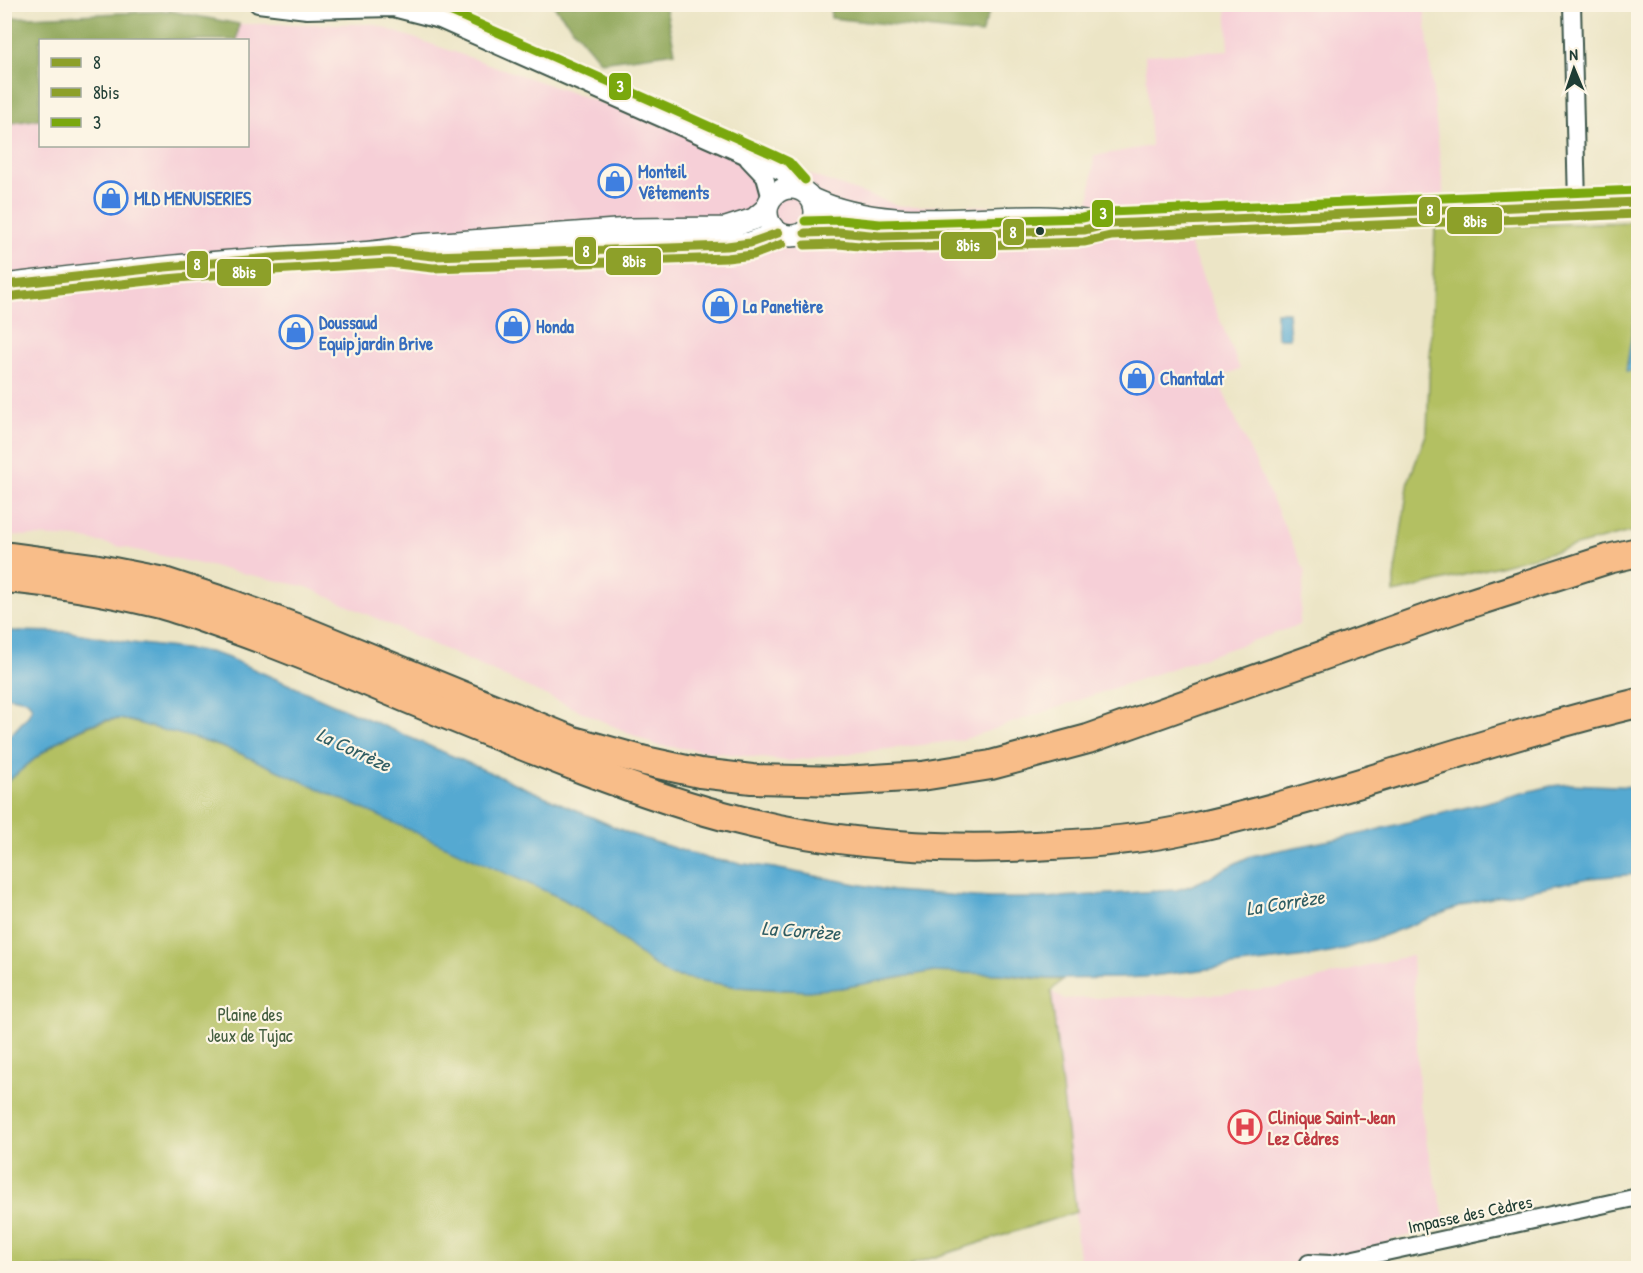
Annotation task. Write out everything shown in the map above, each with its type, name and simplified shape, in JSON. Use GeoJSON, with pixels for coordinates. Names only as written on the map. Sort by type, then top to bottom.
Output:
{"type":"FeatureCollection","features":[{"type":"Feature","properties":{"kind":"highway"},"geometry":{"type":"LineString","coordinates":[[4,556],[93,568],[164,582],[205,595],[309,633],[573,741],[645,761],[700,773],[752,779],[843,781],[922,776],[991,765],[1088,739],[1462,606],[1608,559],[1638,552]]}},
{"type":"Feature","properties":{"kind":"highway"},"geometry":{"type":"LineString","coordinates":[[4,578],[78,588],[147,601],[213,621],[633,788],[780,830],[860,843],[930,848],[1006,848],[1131,839],[1186,829],[1339,789],[1596,713],[1638,703]]}},
{"type":"Feature","properties":{"kind":"street"},"geometry":{"type":"LineString","coordinates":[[258,4],[307,10],[393,8],[440,20],[782,172],[815,207],[812,226],[797,236],[778,233],[771,226],[767,218],[769,203],[765,177],[745,156]]}},
{"type":"Feature","properties":{"kind":"street"},"geometry":{"type":"LineString","coordinates":[[1572,4],[1577,204]]}},
{"type":"Feature","properties":{"kind":"street"},"geometry":{"type":"LineString","coordinates":[[4,285],[187,265],[389,251],[416,245],[629,229],[726,228],[754,219],[778,192],[786,188],[804,193],[828,206],[872,218],[904,221],[1043,217],[1109,224],[1638,202]]}},
{"type":"Feature","properties":{"kind":"street"},"geometry":{"type":"LineString","coordinates":[[805,232],[903,235],[1084,230],[1109,224]]}},
{"type":"Feature","properties":{"kind":"street"},"geometry":{"type":"LineString","coordinates":[[389,251],[433,256],[727,246],[750,243],[778,233]]}},
{"type":"Feature","properties":{"kind":"street","name":"Impasse des Cèdres"},"geometry":{"type":"LineString","coordinates":[[1309,1263],[1331,1264],[1638,1197]]}},
{"type":"Feature","properties":{"kind":"shaded area"},"geometry":{"type":"Polygon","coordinates":[[[1226,5],[1424,5],[1447,227],[1186,236],[1240,369],[1217,378],[1305,571],[1299,625],[962,740],[787,761],[655,745],[307,587],[80,538],[5,535],[5,124],[39,119],[39,147],[249,147],[249,39],[237,39],[239,24],[373,24],[900,206],[1089,206],[1094,156],[1151,146],[1145,55],[1229,50],[1226,5]]]}},
{"type":"Feature","properties":{"kind":"shaded area","name":"Clinique Saint-Jean Lez Cèdres"},"geometry":{"type":"Polygon","coordinates":[[[1412,955],[1420,1103],[1428,1151],[1447,1227],[1391,1240],[1373,1268],[1080,1268],[1051,991],[1063,999],[1222,994],[1281,988],[1412,955]]]}},
{"type":"Feature","properties":{"kind":"green space"},"geometry":{"type":"Polygon","coordinates":[[[830,4],[992,5],[981,34],[831,18],[830,4]]]}},
{"type":"Feature","properties":{"kind":"green space"},"geometry":{"type":"Polygon","coordinates":[[[553,5],[665,5],[675,52],[601,62],[553,5]]]}},
{"type":"Feature","properties":{"kind":"green space"},"geometry":{"type":"Polygon","coordinates":[[[170,11],[239,24],[237,39],[39,39],[39,119],[5,124],[5,18],[170,11]]]}},
{"type":"Feature","properties":{"kind":"green space"},"geometry":{"type":"Polygon","coordinates":[[[1638,222],[1638,530],[1394,593],[1394,578],[1409,480],[1427,432],[1435,228],[1638,222]]]}},
{"type":"Feature","properties":{"kind":"green space","name":"Plaine des Jeux de Tujac"},"geometry":{"type":"Polygon","coordinates":[[[121,719],[188,736],[239,753],[521,878],[595,918],[651,963],[675,976],[738,987],[783,990],[841,988],[929,972],[1001,974],[1062,980],[1051,991],[1076,1212],[901,1268],[5,1268],[4,784],[44,752],[72,734],[104,722],[121,719]]]}},
{"type":"Feature","properties":{"kind":"water"},"geometry":{"type":"Polygon","coordinates":[[[1276,312],[1288,312],[1290,338],[1277,338],[1276,312]]]}},
{"type":"Feature","properties":{"kind":"water"},"geometry":{"type":"Polygon","coordinates":[[[1635,314],[1638,314],[1638,371],[1626,371],[1635,314]]]}},
{"type":"Feature","properties":{"kind":"water","name":"La Corrèze"},"geometry":{"type":"Polygon","coordinates":[[[5,631],[70,632],[132,643],[209,652],[226,657],[633,835],[709,859],[774,868],[893,891],[989,898],[1044,898],[1176,890],[1196,884],[1251,856],[1356,835],[1551,786],[1570,784],[1638,787],[1638,874],[1589,878],[1472,902],[1335,952],[1306,957],[1144,977],[1048,979],[1001,974],[929,972],[841,988],[807,991],[738,987],[669,975],[595,918],[563,899],[239,753],[184,735],[119,719],[103,721],[72,733],[57,742],[5,784],[5,741],[28,716],[32,707],[27,700],[5,696],[5,631]]]}},
{"type":"Feature","properties":{"kind":"transit line","name":"3"},"geometry":{"type":"LineString","coordinates":[[428,4],[445,9],[772,154],[789,162],[805,180]]}},
{"type":"Feature","properties":{"kind":"transit line","name":"3"},"geometry":{"type":"LineString","coordinates":[[805,221],[840,220],[880,224],[1082,218],[1109,212],[1638,190]]}},
{"type":"Feature","properties":{"kind":"transit line","name":"8"},"geometry":{"type":"LineString","coordinates":[[805,233],[839,232],[880,236],[1084,230],[1109,224],[1638,202]]}},
{"type":"Feature","properties":{"kind":"transit line","name":"8bis"},"geometry":{"type":"LineString","coordinates":[[805,245],[839,244],[880,248],[1084,242],[1111,236],[1638,214]]}},
{"type":"Feature","properties":{"kind":"transit line","name":"8"},"geometry":{"type":"LineString","coordinates":[[4,285],[165,267],[389,251],[433,256],[727,246],[750,243],[778,233]]}},
{"type":"Feature","properties":{"kind":"transit line","name":"8bis"},"geometry":{"type":"LineString","coordinates":[[5,297],[166,279],[389,263],[433,268],[727,258],[753,255],[782,244]]}},
{"type":"Feature","properties":{"kind":"place","name":"Monteil Vêtements"},"geometry":{"type":"Point","coordinates":[615,181]}},
{"type":"Feature","properties":{"kind":"place","name":"MLD MENUISERIES"},"geometry":{"type":"Point","coordinates":[111,198]}},
{"type":"Feature","properties":{"kind":"place","name":"La Panetière"},"geometry":{"type":"Point","coordinates":[720,306]}},
{"type":"Feature","properties":{"kind":"place","name":"Honda"},"geometry":{"type":"Point","coordinates":[513,326]}},
{"type":"Feature","properties":{"kind":"place","name":"Doussaud Equip'jardin Brive"},"geometry":{"type":"Point","coordinates":[296,332]}},
{"type":"Feature","properties":{"kind":"place","name":"Chantalat"},"geometry":{"type":"Point","coordinates":[1137,378]}},
{"type":"Feature","properties":{"kind":"place","name":"Clinique Saint-Jean Lez Cèdres"},"geometry":{"type":"Point","coordinates":[1245,1127]}}]}
